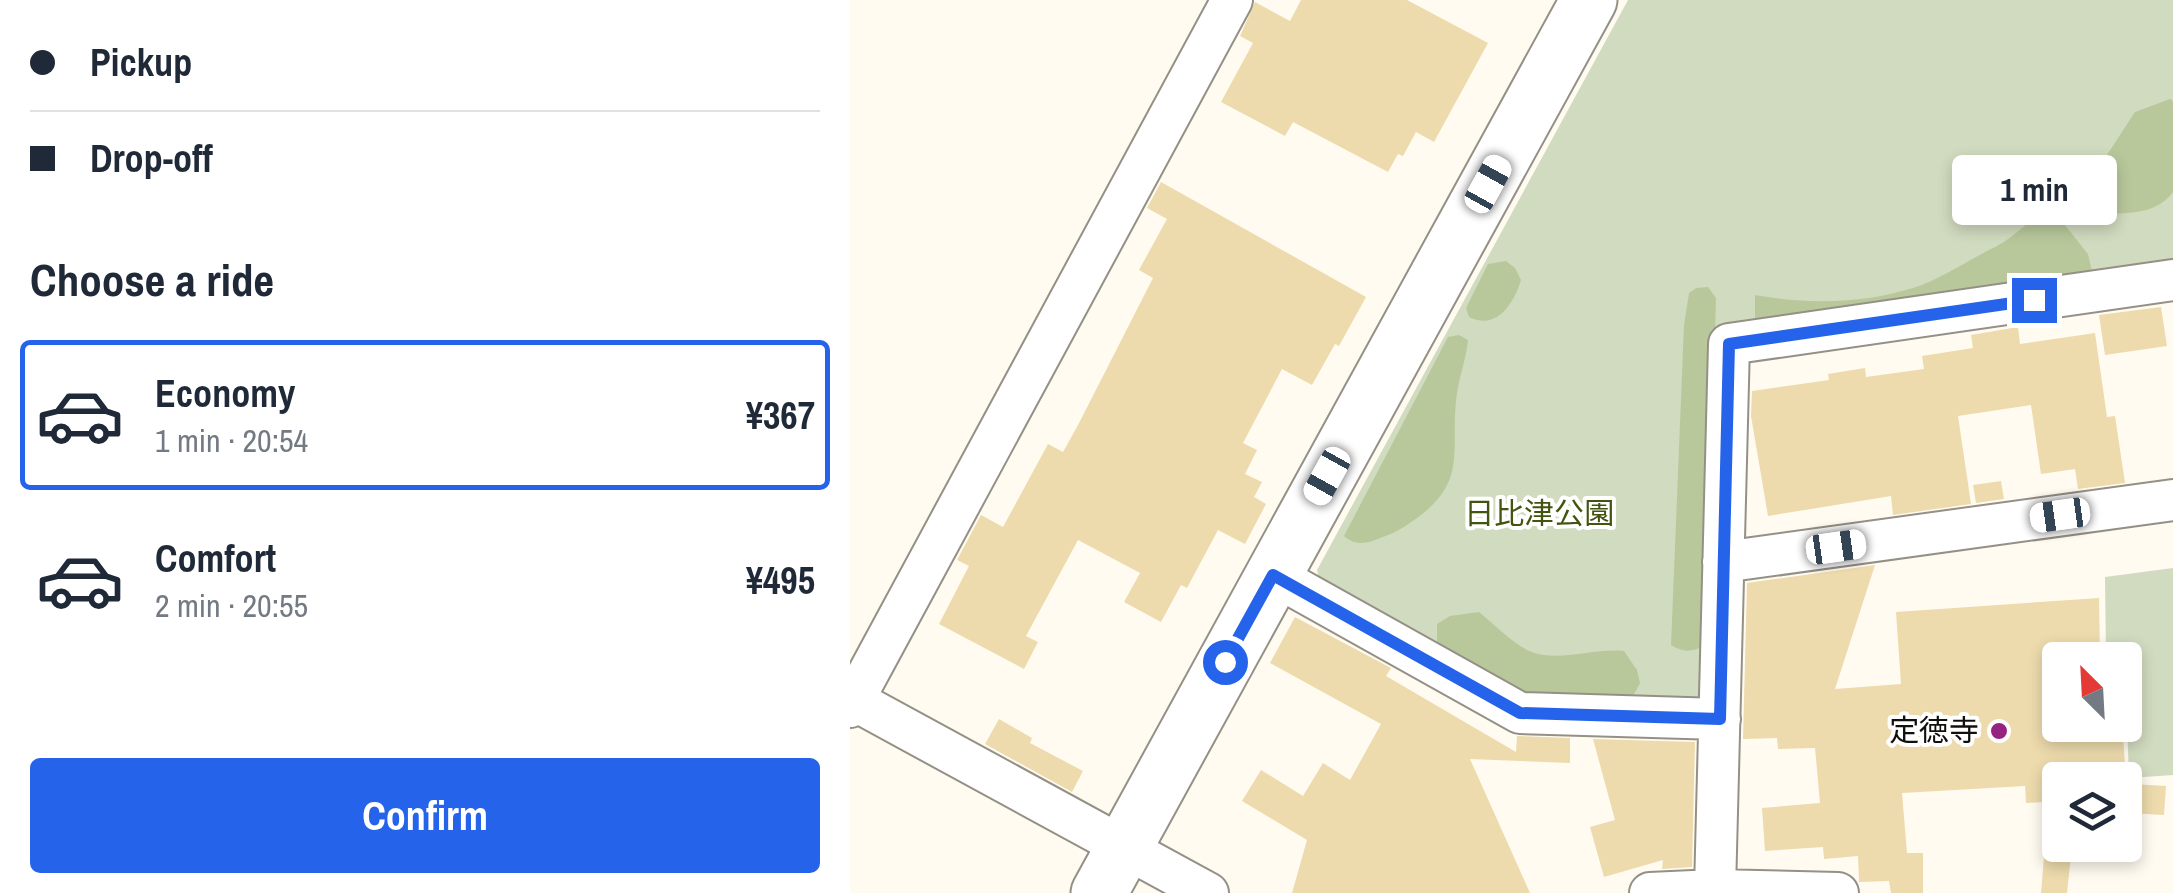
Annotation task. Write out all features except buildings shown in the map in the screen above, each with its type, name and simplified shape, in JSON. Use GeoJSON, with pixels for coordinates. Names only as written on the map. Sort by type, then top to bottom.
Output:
{"type":"FeatureCollection","features":[{"type":"Feature","properties":{"kind":"street"},"geometry":{"type":"LineString","coordinates":[[1208,893],[851,702],[1232,0]]}},
{"type":"Feature","properties":{"kind":"street"},"geometry":{"type":"LineString","coordinates":[[1099,893],[1589,0]]}},
{"type":"Feature","properties":{"kind":"street"},"geometry":{"type":"LineString","coordinates":[[1715,890],[1729,344],[2173,280]]}},
{"type":"Feature","properties":{"kind":"street"},"geometry":{"type":"LineString","coordinates":[[1724,562],[2173,500]]}},
{"type":"Feature","properties":{"kind":"street"},"geometry":{"type":"LineString","coordinates":[[1273,575],[1520,713],[1720,719]]}},
{"type":"Feature","properties":{"kind":"street"},"geometry":{"type":"LineString","coordinates":[[1650,893],[1838,893]]}},
{"type":"Feature","properties":{"kind":"green space","name":"日比津公園"},"geometry":{"type":"Polygon","coordinates":[[[1628,0],[2173,0],[2173,265],[1714,332],[1705,704],[1525,700],[1320,583],[1317,570],[1628,0]]]}},
{"type":"Feature","properties":{"kind":"green space"},"geometry":{"type":"Polygon","coordinates":[[[2170,99],[2173,192],[2165,201],[2146,210],[2092,218],[2079,210],[2071,189],[2103,161],[2135,112],[2170,99]]]}},
{"type":"Feature","properties":{"kind":"green space"},"geometry":{"type":"Polygon","coordinates":[[[2056,214],[2088,254],[2093,276],[1755,326],[1755,295],[1839,301],[1901,291],[1950,271],[2038,218],[2056,214]]]}},
{"type":"Feature","properties":{"kind":"green space"},"geometry":{"type":"Polygon","coordinates":[[[1506,261],[1521,280],[1509,306],[1496,318],[1469,317],[1466,308],[1488,264],[1506,261]]]}},
{"type":"Feature","properties":{"kind":"green space"},"geometry":{"type":"Polygon","coordinates":[[[1708,287],[1716,298],[1706,645],[1688,651],[1671,645],[1684,325],[1689,293],[1708,287]]]}},
{"type":"Feature","properties":{"kind":"green space"},"geometry":{"type":"Polygon","coordinates":[[[1459,335],[1468,340],[1456,401],[1454,464],[1445,489],[1421,515],[1397,531],[1366,543],[1350,540],[1344,536],[1448,337],[1459,335]]]}},
{"type":"Feature","properties":{"kind":"green space"},"geometry":{"type":"Polygon","coordinates":[[[2173,568],[2173,775],[2142,777],[2142,762],[2128,762],[2128,742],[2142,742],[2142,642],[2106,642],[2105,577],[2173,568]]]}},
{"type":"Feature","properties":{"kind":"green space"},"geometry":{"type":"Polygon","coordinates":[[[1479,612],[1516,643],[1540,654],[1624,651],[1637,670],[1640,683],[1632,698],[1526,694],[1437,645],[1437,624],[1450,616],[1479,612]]]}},
{"type":"Feature","properties":{"kind":"place","name":"定徳寺"},"geometry":{"type":"Point","coordinates":[1999,731]}},
{"type":"Feature","properties":{"kind":"route"},"geometry":{"type":"LineString","coordinates":[[1225,662],[1273,575],[1520,713],[1720,719],[1729,344],[2034,300]]}}]}
